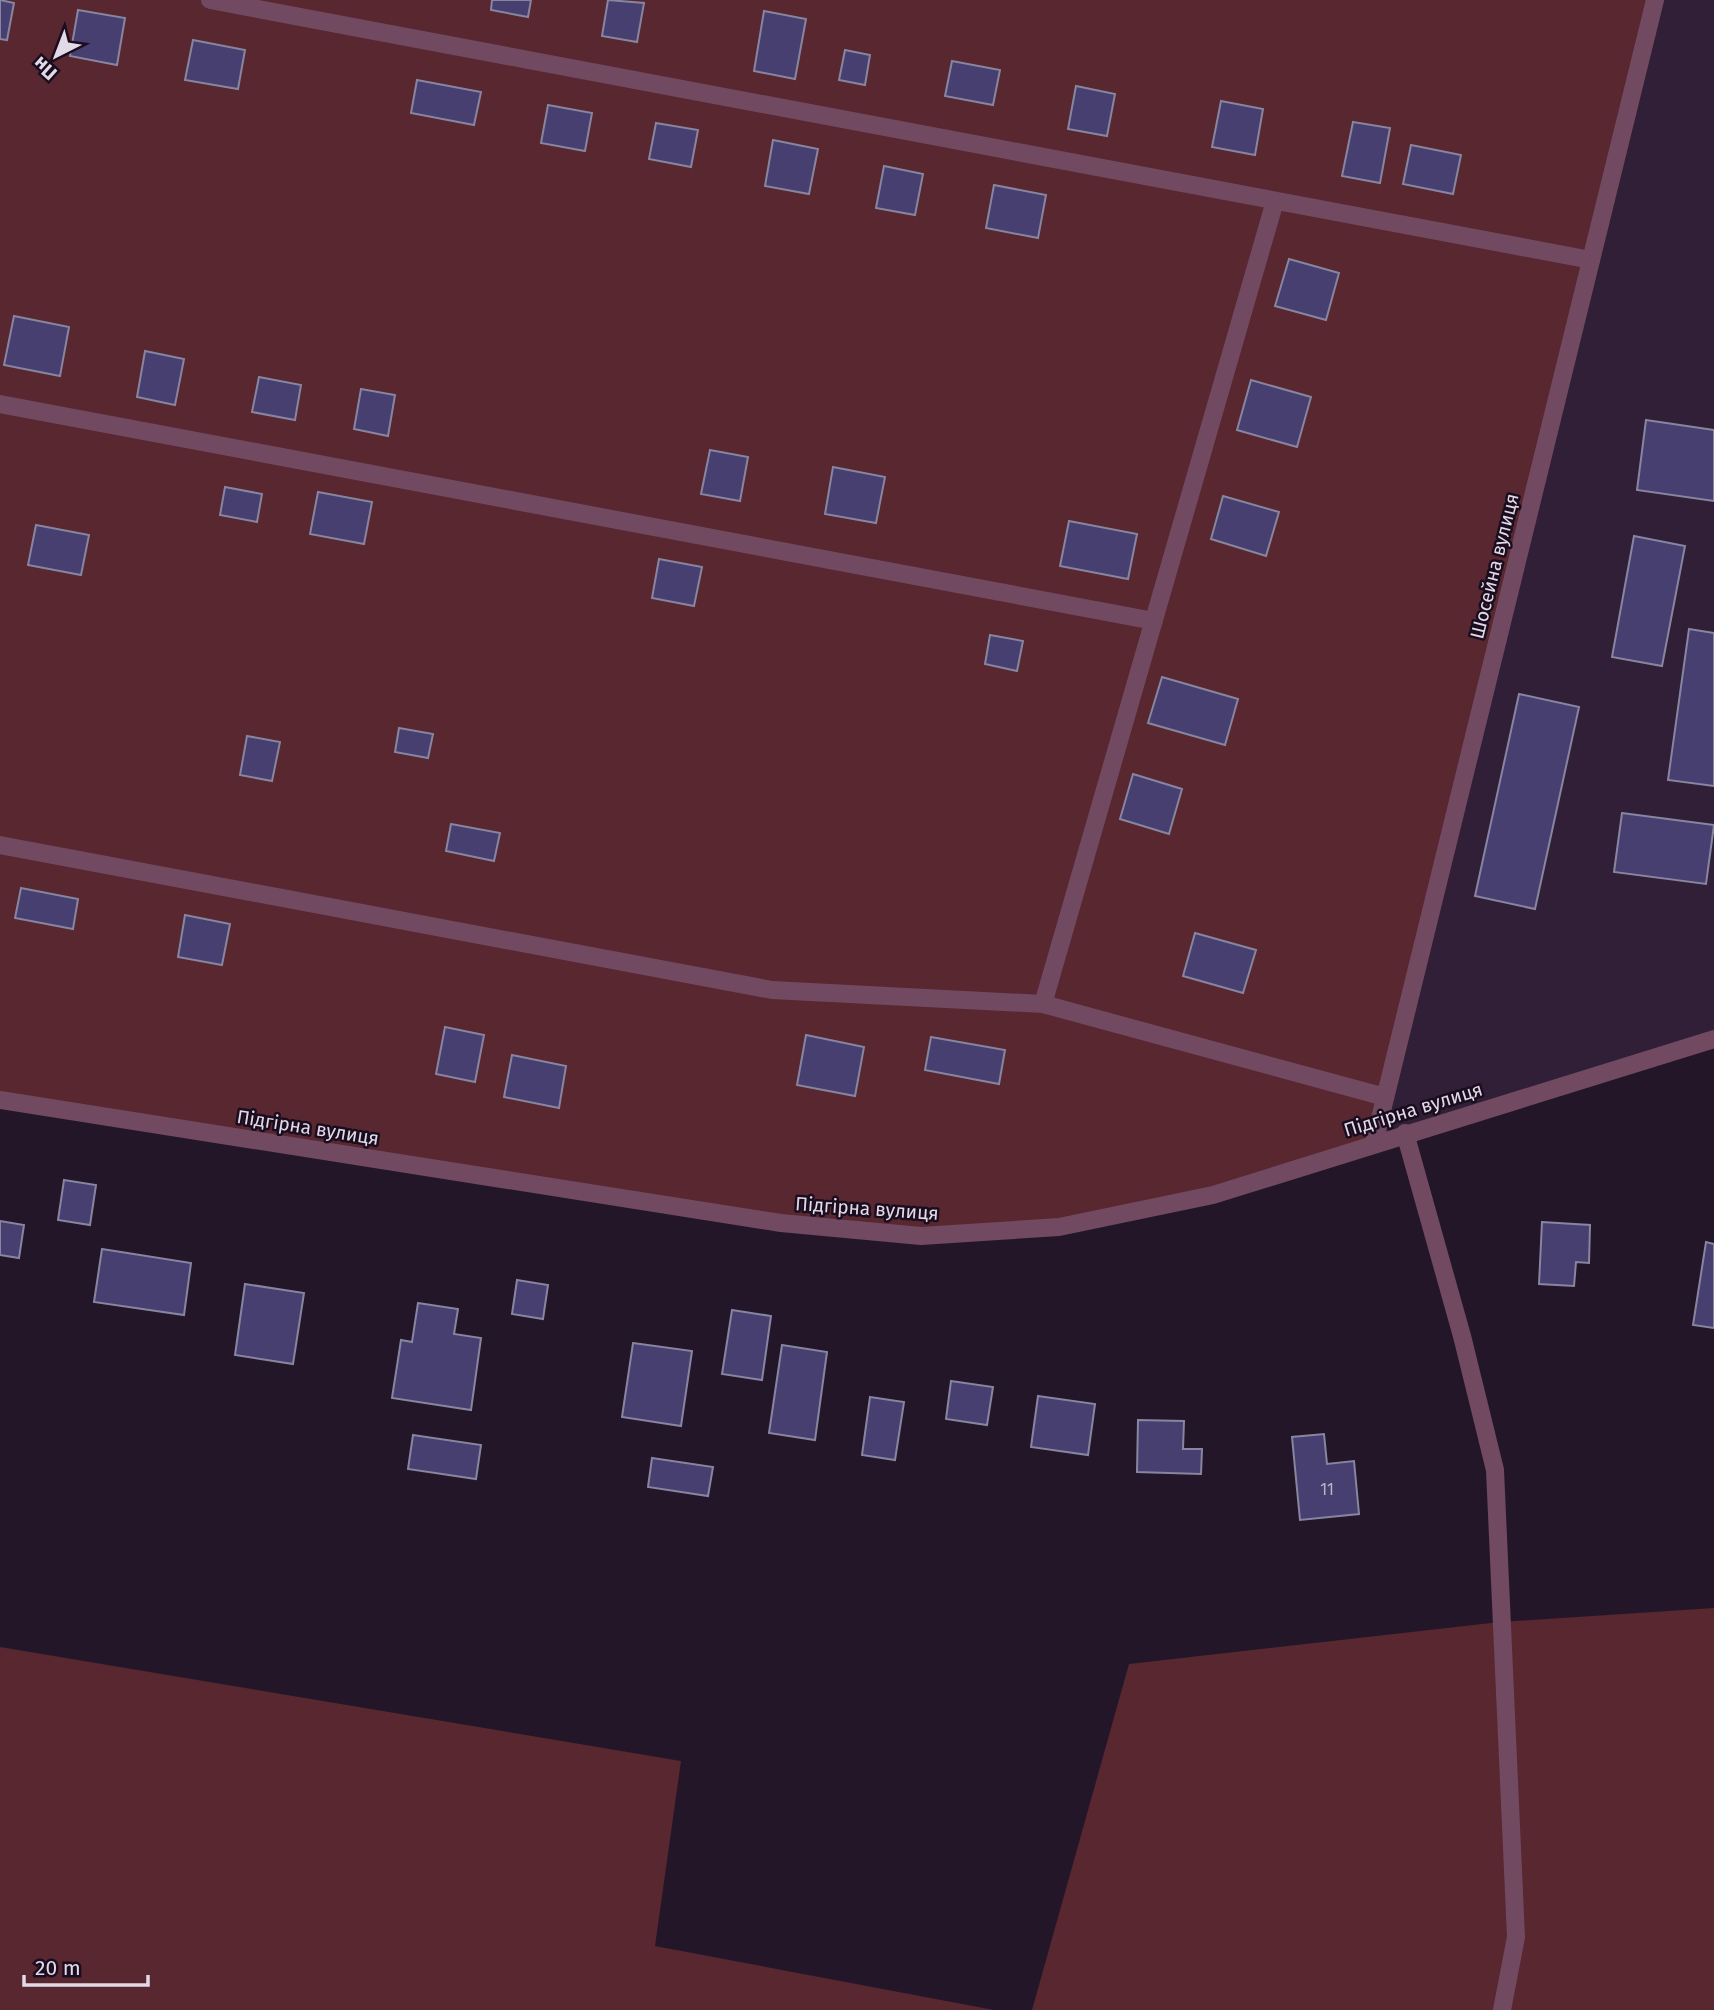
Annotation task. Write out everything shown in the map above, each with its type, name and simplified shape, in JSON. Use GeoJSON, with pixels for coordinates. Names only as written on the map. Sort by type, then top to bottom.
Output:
{"type":"FeatureCollection","features":[{"type":"Feature","properties":{"kind":"street"},"geometry":{"type":"LineString","coordinates":[[210,0],[1591,260]]}},
{"type":"Feature","properties":{"kind":"street","name":"Шосейна вулиця"},"geometry":{"type":"LineString","coordinates":[[1374,1143],[1655,0]]}},
{"type":"Feature","properties":{"kind":"street"},"geometry":{"type":"LineString","coordinates":[[1043,1004],[1275,201]]}},
{"type":"Feature","properties":{"kind":"street"},"geometry":{"type":"LineString","coordinates":[[0,404],[1154,621]]}},
{"type":"Feature","properties":{"kind":"street"},"geometry":{"type":"LineString","coordinates":[[0,845],[772,990],[1043,1004],[1385,1097]]}},
{"type":"Feature","properties":{"kind":"street","name":"Підгірна вулиця"},"geometry":{"type":"LineString","coordinates":[[0,1100],[781,1223],[921,1236],[1059,1227],[1213,1195],[1405,1133],[1714,1040]]}},
{"type":"Feature","properties":{"kind":"street"},"geometry":{"type":"LineString","coordinates":[[1405,1133],[1462,1336],[1495,1470],[1516,1937],[1502,2010]]}},
{"type":"Feature","properties":{"kind":"shaded area"},"geometry":{"type":"Polygon","coordinates":[[[0,0],[1655,0],[1374,1143],[1213,1195],[1059,1227],[921,1236],[0,1100],[0,0]]]}},
{"type":"Feature","properties":{"kind":"shaded area"},"geometry":{"type":"Polygon","coordinates":[[[1655,0],[1714,0],[1714,1040],[1374,1143],[1655,0]]]}},
{"type":"Feature","properties":{"kind":"shaded area"},"geometry":{"type":"Polygon","coordinates":[[[1714,1608],[1714,2010],[1032,2010],[1129,1664],[1500,1622],[1714,1608]]]}},
{"type":"Feature","properties":{"kind":"shaded area"},"geometry":{"type":"Polygon","coordinates":[[[0,1647],[681,1761],[655,1946],[994,2010],[0,2010],[0,1647]]]}},
{"type":"Feature","properties":{"kind":"building"},"geometry":{"type":"Polygon","coordinates":[[[0,0],[14,3],[7,40],[0,39],[0,0]]]}},
{"type":"Feature","properties":{"kind":"building"},"geometry":{"type":"Polygon","coordinates":[[[492,0],[531,0],[528,17],[491,10],[492,0]]]}},
{"type":"Feature","properties":{"kind":"building"},"geometry":{"type":"Polygon","coordinates":[[[608,0],[644,3],[637,42],[602,36],[608,0]]]}},
{"type":"Feature","properties":{"kind":"building"},"geometry":{"type":"Polygon","coordinates":[[[78,10],[125,18],[117,65],[70,56],[78,10]]]}},
{"type":"Feature","properties":{"kind":"building"},"geometry":{"type":"Polygon","coordinates":[[[764,11],[806,19],[795,79],[754,71],[764,11]]]}},
{"type":"Feature","properties":{"kind":"building"},"geometry":{"type":"Polygon","coordinates":[[[193,40],[245,50],[238,89],[185,80],[193,40]]]}},
{"type":"Feature","properties":{"kind":"building"},"geometry":{"type":"Polygon","coordinates":[[[845,50],[870,55],[865,85],[839,80],[845,50]]]}},
{"type":"Feature","properties":{"kind":"building"},"geometry":{"type":"Polygon","coordinates":[[[952,61],[1000,70],[993,105],[945,96],[952,61]]]}},
{"type":"Feature","properties":{"kind":"building"},"geometry":{"type":"Polygon","coordinates":[[[417,80],[481,92],[474,125],[411,113],[417,80]]]}},
{"type":"Feature","properties":{"kind":"building"},"geometry":{"type":"Polygon","coordinates":[[[1076,86],[1115,94],[1107,136],[1068,129],[1076,86]]]}},
{"type":"Feature","properties":{"kind":"building"},"geometry":{"type":"Polygon","coordinates":[[[1221,101],[1263,109],[1255,155],[1212,147],[1221,101]]]}},
{"type":"Feature","properties":{"kind":"building"},"geometry":{"type":"Polygon","coordinates":[[[548,105],[592,113],[585,151],[541,143],[548,105]]]}},
{"type":"Feature","properties":{"kind":"building"},"geometry":{"type":"Polygon","coordinates":[[[1353,122],[1390,128],[1380,183],[1342,176],[1353,122]]]}},
{"type":"Feature","properties":{"kind":"building"},"geometry":{"type":"Polygon","coordinates":[[[656,123],[698,130],[691,167],[649,159],[656,123]]]}},
{"type":"Feature","properties":{"kind":"building"},"geometry":{"type":"Polygon","coordinates":[[[773,140],[818,149],[809,194],[765,186],[773,140]]]}},
{"type":"Feature","properties":{"kind":"building"},"geometry":{"type":"Polygon","coordinates":[[[1411,145],[1461,155],[1453,194],[1403,184],[1411,145]]]}},
{"type":"Feature","properties":{"kind":"building"},"geometry":{"type":"Polygon","coordinates":[[[884,166],[923,174],[915,215],[876,208],[884,166]]]}},
{"type":"Feature","properties":{"kind":"building"},"geometry":{"type":"Polygon","coordinates":[[[994,185],[1046,195],[1038,238],[986,228],[994,185]]]}},
{"type":"Feature","properties":{"kind":"building"},"geometry":{"type":"Polygon","coordinates":[[[1289,259],[1339,273],[1326,320],[1275,306],[1289,259]]]}},
{"type":"Feature","properties":{"kind":"building"},"geometry":{"type":"Polygon","coordinates":[[[14,316],[69,327],[60,376],[4,365],[14,316]]]}},
{"type":"Feature","properties":{"kind":"building"},"geometry":{"type":"Polygon","coordinates":[[[145,351],[184,359],[175,405],[137,397],[145,351]]]}},
{"type":"Feature","properties":{"kind":"building"},"geometry":{"type":"Polygon","coordinates":[[[259,377],[301,385],[295,420],[252,412],[259,377]]]}},
{"type":"Feature","properties":{"kind":"building"},"geometry":{"type":"Polygon","coordinates":[[[1251,380],[1311,397],[1297,447],[1237,430],[1251,380]]]}},
{"type":"Feature","properties":{"kind":"building"},"geometry":{"type":"Polygon","coordinates":[[[361,389],[395,395],[388,436],[354,429],[361,389]]]}},
{"type":"Feature","properties":{"kind":"building"},"geometry":{"type":"Polygon","coordinates":[[[1646,420],[1714,430],[1714,501],[1637,490],[1646,420]]]}},
{"type":"Feature","properties":{"kind":"building"},"geometry":{"type":"Polygon","coordinates":[[[710,450],[748,457],[740,501],[701,494],[710,450]]]}},
{"type":"Feature","properties":{"kind":"building"},"geometry":{"type":"Polygon","coordinates":[[[833,467],[885,477],[876,523],[825,514],[833,467]]]}},
{"type":"Feature","properties":{"kind":"building"},"geometry":{"type":"Polygon","coordinates":[[[225,487],[262,494],[257,522],[220,515],[225,487]]]}},
{"type":"Feature","properties":{"kind":"building"},"geometry":{"type":"Polygon","coordinates":[[[318,492],[372,502],[364,544],[310,534],[318,492]]]}},
{"type":"Feature","properties":{"kind":"building"},"geometry":{"type":"Polygon","coordinates":[[[1223,496],[1279,512],[1266,556],[1211,539],[1223,496]]]}},
{"type":"Feature","properties":{"kind":"building"},"geometry":{"type":"Polygon","coordinates":[[[1069,521],[1137,534],[1128,579],[1060,566],[1069,521]]]}},
{"type":"Feature","properties":{"kind":"building"},"geometry":{"type":"Polygon","coordinates":[[[36,525],[89,535],[81,575],[28,565],[36,525]]]}},
{"type":"Feature","properties":{"kind":"building"},"geometry":{"type":"Polygon","coordinates":[[[1634,536],[1685,546],[1662,666],[1612,657],[1634,536]]]}},
{"type":"Feature","properties":{"kind":"building"},"geometry":{"type":"Polygon","coordinates":[[[659,559],[702,567],[694,606],[652,598],[659,559]]]}},
{"type":"Feature","properties":{"kind":"building"},"geometry":{"type":"Polygon","coordinates":[[[1689,629],[1714,633],[1714,786],[1668,780],[1689,629]]]}},
{"type":"Feature","properties":{"kind":"building"},"geometry":{"type":"Polygon","coordinates":[[[990,635],[1023,641],[1017,671],[985,664],[990,635]]]}},
{"type":"Feature","properties":{"kind":"building"},"geometry":{"type":"Polygon","coordinates":[[[1162,677],[1238,699],[1225,745],[1148,723],[1162,677]]]}},
{"type":"Feature","properties":{"kind":"building"},"geometry":{"type":"Polygon","coordinates":[[[1519,694],[1579,707],[1535,909],[1475,896],[1519,694]]]}},
{"type":"Feature","properties":{"kind":"building"},"geometry":{"type":"Polygon","coordinates":[[[399,728],[433,734],[428,758],[395,752],[399,728]]]}},
{"type":"Feature","properties":{"kind":"building"},"geometry":{"type":"Polygon","coordinates":[[[247,736],[280,742],[272,781],[240,775],[247,736]]]}},
{"type":"Feature","properties":{"kind":"building"},"geometry":{"type":"Polygon","coordinates":[[[1133,774],[1182,789],[1169,834],[1120,819],[1133,774]]]}},
{"type":"Feature","properties":{"kind":"building"},"geometry":{"type":"Polygon","coordinates":[[[1622,813],[1714,825],[1706,884],[1614,872],[1622,813]]]}},
{"type":"Feature","properties":{"kind":"building"},"geometry":{"type":"Polygon","coordinates":[[[451,824],[500,833],[494,861],[446,851],[451,824]]]}},
{"type":"Feature","properties":{"kind":"building"},"geometry":{"type":"Polygon","coordinates":[[[21,888],[78,899],[73,929],[15,918],[21,888]]]}},
{"type":"Feature","properties":{"kind":"building"},"geometry":{"type":"Polygon","coordinates":[[[185,915],[230,924],[222,965],[178,957],[185,915]]]}},
{"type":"Feature","properties":{"kind":"building"},"geometry":{"type":"Polygon","coordinates":[[[1195,933],[1256,950],[1243,993],[1183,976],[1195,933]]]}},
{"type":"Feature","properties":{"kind":"building"},"geometry":{"type":"Polygon","coordinates":[[[445,1027],[484,1035],[475,1082],[436,1074],[445,1027]]]}},
{"type":"Feature","properties":{"kind":"building"},"geometry":{"type":"Polygon","coordinates":[[[806,1035],[864,1047],[855,1096],[797,1085],[806,1035]]]}},
{"type":"Feature","properties":{"kind":"building"},"geometry":{"type":"Polygon","coordinates":[[[931,1037],[1005,1050],[999,1084],[925,1070],[931,1037]]]}},
{"type":"Feature","properties":{"kind":"building"},"geometry":{"type":"Polygon","coordinates":[[[512,1055],[566,1066],[559,1108],[504,1097],[512,1055]]]}},
{"type":"Feature","properties":{"kind":"building"},"geometry":{"type":"Polygon","coordinates":[[[64,1180],[96,1185],[90,1225],[58,1220],[64,1180]]]}},
{"type":"Feature","properties":{"kind":"building"},"geometry":{"type":"Polygon","coordinates":[[[0,1221],[24,1225],[19,1258],[0,1255],[0,1221]]]}},
{"type":"Feature","properties":{"kind":"building"},"geometry":{"type":"Polygon","coordinates":[[[1542,1222],[1590,1225],[1589,1263],[1576,1262],[1574,1286],[1539,1284],[1542,1222]]]}},
{"type":"Feature","properties":{"kind":"building"},"geometry":{"type":"Polygon","coordinates":[[[1706,1242],[1714,1244],[1714,1328],[1693,1325],[1706,1242]]]}},
{"type":"Feature","properties":{"kind":"building"},"geometry":{"type":"Polygon","coordinates":[[[102,1249],[191,1263],[184,1315],[94,1302],[102,1249]]]}},
{"type":"Feature","properties":{"kind":"building"},"geometry":{"type":"Polygon","coordinates":[[[517,1280],[548,1285],[543,1319],[512,1314],[517,1280]]]}},
{"type":"Feature","properties":{"kind":"building"},"geometry":{"type":"Polygon","coordinates":[[[245,1284],[304,1293],[293,1364],[235,1355],[245,1284]]]}},
{"type":"Feature","properties":{"kind":"building"},"geometry":{"type":"Polygon","coordinates":[[[418,1303],[458,1309],[454,1334],[481,1338],[471,1410],[392,1398],[401,1340],[412,1342],[418,1303]]]}},
{"type":"Feature","properties":{"kind":"building"},"geometry":{"type":"Polygon","coordinates":[[[732,1310],[771,1316],[762,1380],[722,1374],[732,1310]]]}},
{"type":"Feature","properties":{"kind":"building"},"geometry":{"type":"Polygon","coordinates":[[[633,1343],[692,1351],[681,1426],[622,1417],[633,1343]]]}},
{"type":"Feature","properties":{"kind":"building"},"geometry":{"type":"Polygon","coordinates":[[[782,1345],[827,1352],[815,1440],[769,1433],[782,1345]]]}},
{"type":"Feature","properties":{"kind":"building"},"geometry":{"type":"Polygon","coordinates":[[[951,1381],[993,1387],[987,1425],[946,1419],[951,1381]]]}},
{"type":"Feature","properties":{"kind":"building"},"geometry":{"type":"Polygon","coordinates":[[[1038,1396],[1095,1404],[1088,1455],[1031,1447],[1038,1396]]]}},
{"type":"Feature","properties":{"kind":"building"},"geometry":{"type":"Polygon","coordinates":[[[870,1397],[904,1402],[895,1460],[862,1455],[870,1397]]]}},
{"type":"Feature","properties":{"kind":"building"},"geometry":{"type":"Polygon","coordinates":[[[1138,1420],[1184,1421],[1183,1449],[1202,1449],[1201,1474],[1137,1472],[1138,1420]]]}},
{"type":"Feature","properties":{"kind":"building"},"geometry":{"type":"Polygon","coordinates":[[[1324,1434],[1327,1464],[1354,1461],[1359,1514],[1300,1520],[1292,1437],[1324,1434]]]}},
{"type":"Feature","properties":{"kind":"building"},"geometry":{"type":"Polygon","coordinates":[[[413,1435],[481,1445],[476,1479],[408,1469],[413,1435]]]}},
{"type":"Feature","properties":{"kind":"building"},"geometry":{"type":"Polygon","coordinates":[[[652,1458],[713,1467],[708,1496],[648,1487],[652,1458]]]}}]}
